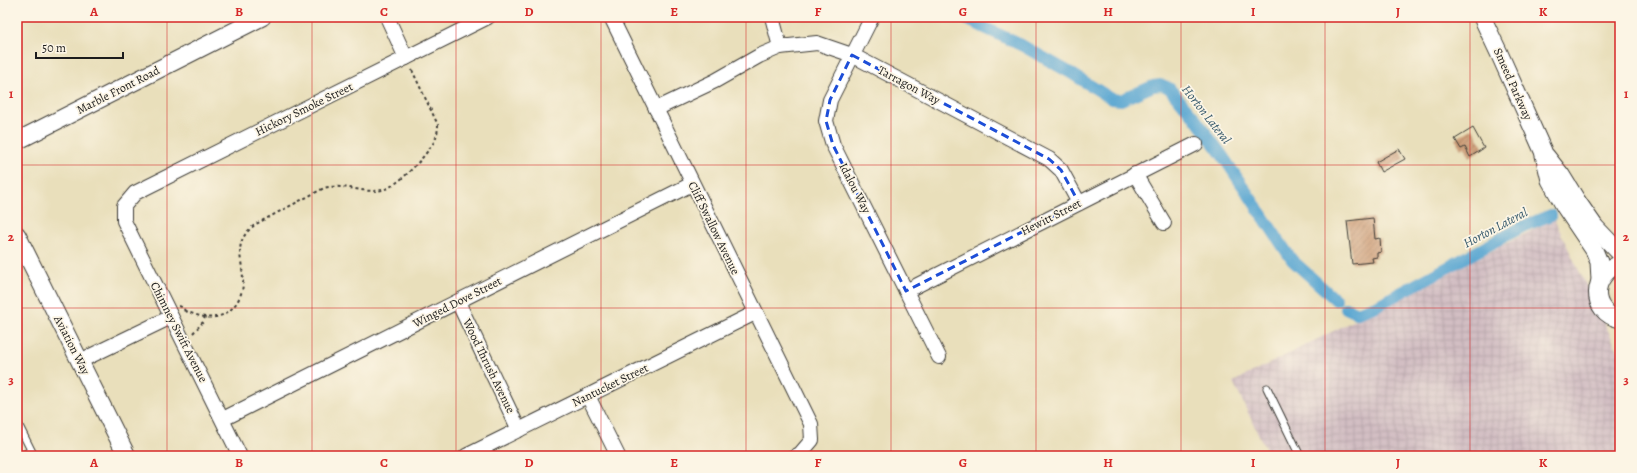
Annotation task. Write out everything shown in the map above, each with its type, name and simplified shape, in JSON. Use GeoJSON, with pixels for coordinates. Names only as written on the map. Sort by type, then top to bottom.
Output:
{"type":"FeatureCollection","features":[{"type":"Feature","properties":{"kind":"street","name":"Marble Front Road"},"geometry":{"type":"LineString","coordinates":[[17,141],[262,17]]}},
{"type":"Feature","properties":{"kind":"street"},"geometry":{"type":"LineString","coordinates":[[387,17],[408,61]]}},
{"type":"Feature","properties":{"kind":"street","name":"Hickory Smoke Street"},"geometry":{"type":"LineString","coordinates":[[124,206],[135,193],[408,61],[488,17]]}},
{"type":"Feature","properties":{"kind":"street","name":"Cliff Swallow Avenue"},"geometry":{"type":"LineString","coordinates":[[611,17],[755,314],[811,424],[812,440],[800,454],[796,456]]}},
{"type":"Feature","properties":{"kind":"street"},"geometry":{"type":"LineString","coordinates":[[772,17],[780,47]]}},
{"type":"Feature","properties":{"kind":"street","name":"Idalou Way"},"geometry":{"type":"LineString","coordinates":[[872,17],[830,100],[826,121],[833,145],[939,357]]}},
{"type":"Feature","properties":{"kind":"street","name":"Smeed Parkway"},"geometry":{"type":"LineString","coordinates":[[1482,17],[1543,151],[1550,180],[1565,207],[1594,250],[1599,262],[1600,280],[1597,289],[1601,306],[1607,313],[1617,320]]}},
{"type":"Feature","properties":{"kind":"street","name":"Tarragon Way"},"geometry":{"type":"LineString","coordinates":[[656,109],[715,81],[759,56],[780,47],[817,43],[852,55],[1049,159],[1061,170],[1079,203]]}},
{"type":"Feature","properties":{"kind":"street","name":"Hewitt Street"},"geometry":{"type":"LineString","coordinates":[[906,291],[1196,144]]}},
{"type":"Feature","properties":{"kind":"street","name":"Smeed Parkway"},"geometry":{"type":"LineString","coordinates":[[1543,151],[1595,226],[1620,253]]}},
{"type":"Feature","properties":{"kind":"street"},"geometry":{"type":"LineString","coordinates":[[1135,174],[1164,222]]}},
{"type":"Feature","properties":{"kind":"street","name":"Winged Dove Street"},"geometry":{"type":"LineString","coordinates":[[223,420],[692,184]]}},
{"type":"Feature","properties":{"kind":"street","name":"Chimney Swift Avenue"},"geometry":{"type":"LineString","coordinates":[[124,206],[124,221],[240,456]]}},
{"type":"Feature","properties":{"kind":"street","name":"Aviation Way"},"geometry":{"type":"LineString","coordinates":[[17,235],[127,456]]}},
{"type":"Feature","properties":{"kind":"street"},"geometry":{"type":"LineString","coordinates":[[1600,280],[1605,272],[1612,266],[1620,264]]}},
{"type":"Feature","properties":{"kind":"street","name":"Wood Thrush Avenue"},"geometry":{"type":"LineString","coordinates":[[458,302],[520,430]]}},
{"type":"Feature","properties":{"kind":"street","name":"Nantucket Street"},"geometry":{"type":"LineString","coordinates":[[466,456],[755,314]]}},
{"type":"Feature","properties":{"kind":"street"},"geometry":{"type":"LineString","coordinates":[[80,361],[171,317]]}},
{"type":"Feature","properties":{"kind":"street"},"geometry":{"type":"LineString","coordinates":[[588,396],[618,456]]}},
{"type":"Feature","properties":{"kind":"lane"},"geometry":{"type":"LineString","coordinates":[[1267,388],[1300,456]]}},
{"type":"Feature","properties":{"kind":"lane"},"geometry":{"type":"LineString","coordinates":[[17,422],[32,453],[21,456]]}},
{"type":"Feature","properties":{"kind":"path"},"geometry":{"type":"LineString","coordinates":[[185,311],[205,317],[215,317],[232,309],[242,291],[243,282],[239,257],[240,249],[245,235],[256,224],[328,187],[333,186],[371,191],[388,188],[409,171],[425,154],[438,133],[438,125],[408,61]]}},
{"type":"Feature","properties":{"kind":"path"},"geometry":{"type":"LineString","coordinates":[[191,335],[200,328],[205,317]]}},
{"type":"Feature","properties":{"kind":"highlighted area"},"geometry":{"type":"Polygon","coordinates":[[[852,55],[1049,159],[1061,170],[1079,203],[906,291],[833,145],[826,121],[830,100],[852,55]]]}},
{"type":"Feature","properties":{"kind":"shaded area"},"geometry":{"type":"Polygon","coordinates":[[[1554,219],[1620,355],[1620,456],[1269,456],[1233,382],[1554,219]]]}},
{"type":"Feature","properties":{"kind":"building"},"geometry":{"type":"Polygon","coordinates":[[[1473,128],[1484,148],[1470,157],[1465,147],[1461,149],[1455,139],[1473,128]]]}},
{"type":"Feature","properties":{"kind":"building"},"geometry":{"type":"Polygon","coordinates":[[[1399,149],[1405,159],[1381,172],[1376,162],[1399,149]]]}},
{"type":"Feature","properties":{"kind":"building"},"geometry":{"type":"Polygon","coordinates":[[[1373,218],[1375,239],[1380,238],[1381,252],[1377,253],[1377,257],[1372,258],[1373,262],[1352,264],[1347,221],[1373,218]]]}},
{"type":"Feature","properties":{"kind":"waterway","name":"Horton Lateral"},"geometry":{"type":"LineString","coordinates":[[962,17],[1023,46],[1112,99],[1121,100],[1153,86],[1162,85],[1169,88],[1194,117],[1222,155],[1292,260],[1336,300]]}},
{"type":"Feature","properties":{"kind":"waterway","name":"Horton Lateral"},"geometry":{"type":"LineString","coordinates":[[1346,308],[1357,313],[1376,306],[1524,226],[1551,215]]}}]}
